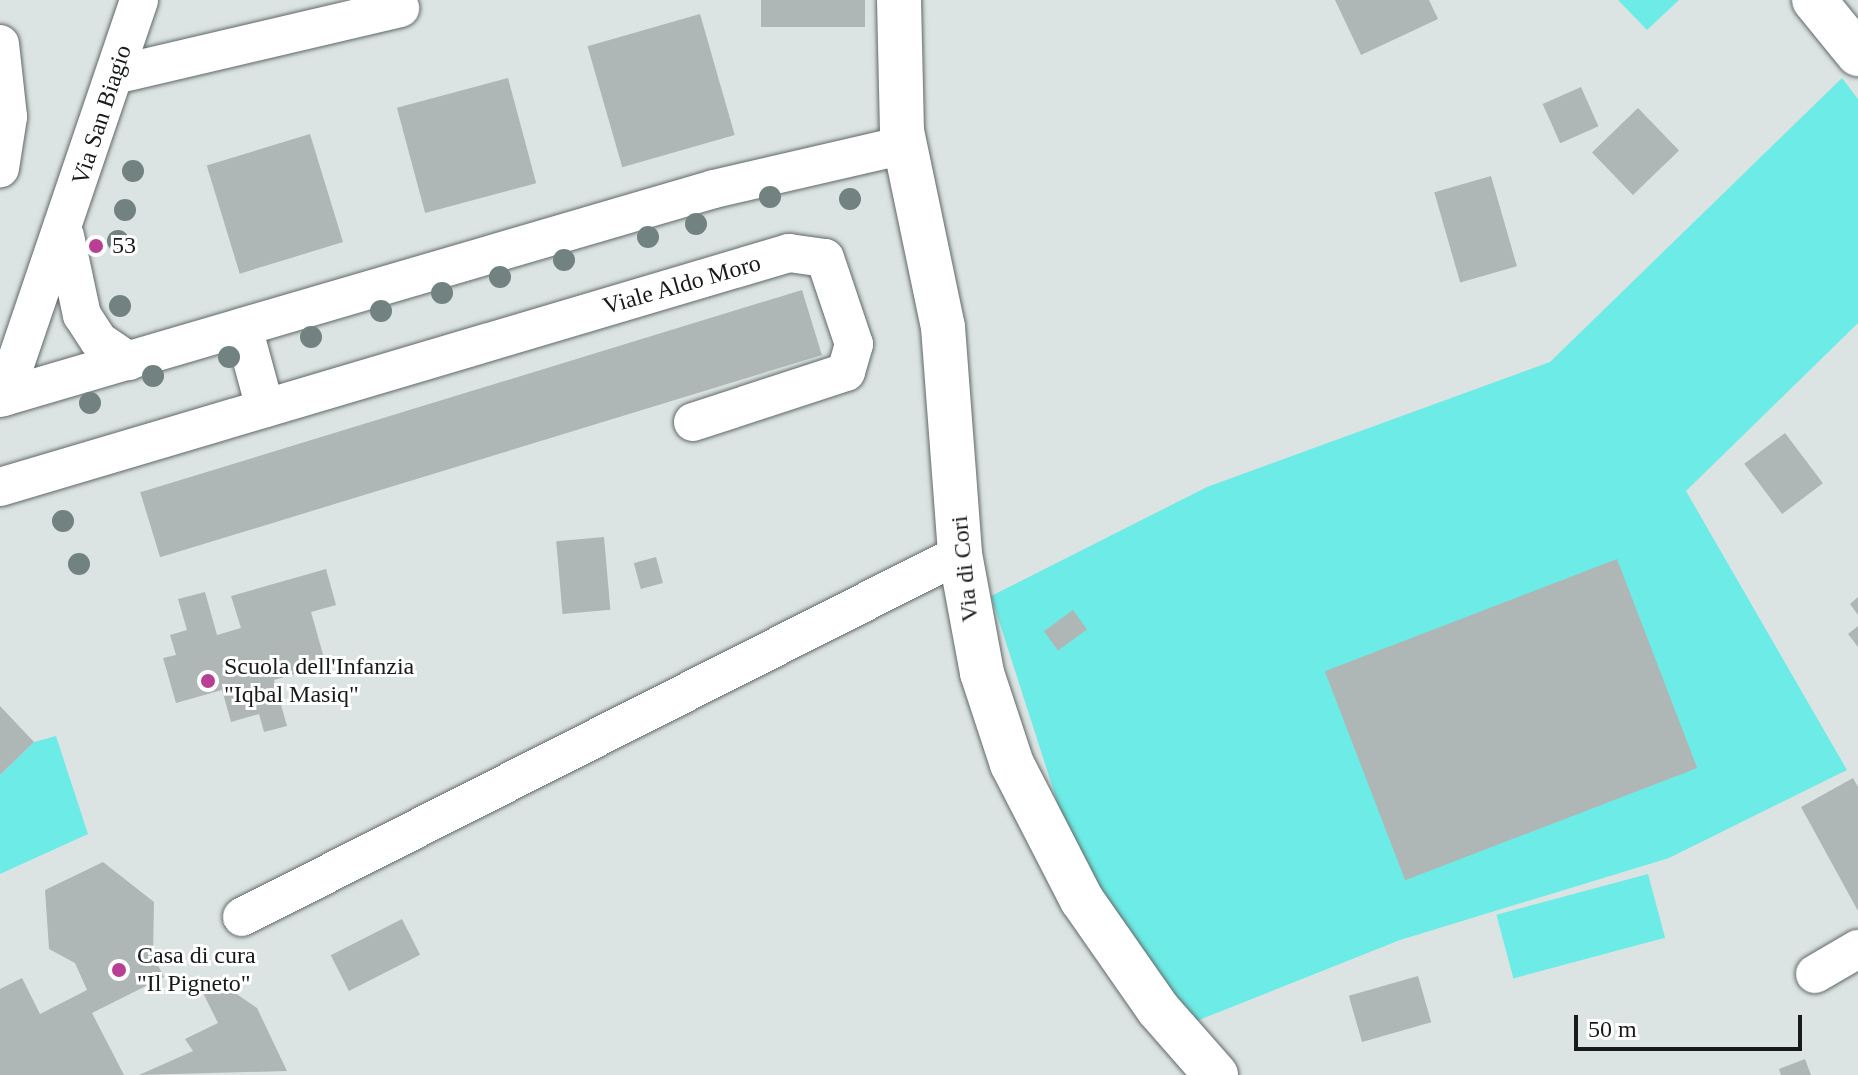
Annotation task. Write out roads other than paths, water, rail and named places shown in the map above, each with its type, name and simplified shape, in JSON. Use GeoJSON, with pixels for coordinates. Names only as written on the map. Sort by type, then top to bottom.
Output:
{"type":"FeatureCollection","features":[{"type":"Feature","properties":{"kind":"main road","name":"Via di Cori"},"geometry":{"type":"LineString","coordinates":[[899,0],[905,145],[949,372],[960,554],[982,673],[1030,806],[1105,938],[1216,1075]]}},
{"type":"Feature","properties":{"kind":"main road"},"geometry":{"type":"LineString","coordinates":[[1814,0],[1858,54]]}},
{"type":"Feature","properties":{"kind":"street","name":"Via San Biagio"},"geometry":{"type":"LineString","coordinates":[[2,397],[65,229],[139,0]]}},
{"type":"Feature","properties":{"kind":"street"},"geometry":{"type":"LineString","coordinates":[[115,75],[400,8]]}},
{"type":"Feature","properties":{"kind":"street"},"geometry":{"type":"LineString","coordinates":[[0,44],[8,117],[0,168]]}},
{"type":"Feature","properties":{"kind":"street"},"geometry":{"type":"LineString","coordinates":[[2,397],[714,189],[905,145]]}},
{"type":"Feature","properties":{"kind":"street","name":"Via San Biagio"},"geometry":{"type":"LineString","coordinates":[[65,229],[69,277],[82,315],[99,341],[129,361]]}},
{"type":"Feature","properties":{"kind":"street","name":"Viale Aldo Moro"},"geometry":{"type":"LineString","coordinates":[[0,487],[789,253],[825,258],[854,344],[846,372],[693,422]]}},
{"type":"Feature","properties":{"kind":"street"},"geometry":{"type":"LineString","coordinates":[[243,327],[265,408]]}},
{"type":"Feature","properties":{"kind":"street"},"geometry":{"type":"LineString","coordinates":[[242,917],[960,554]]}},
{"type":"Feature","properties":{"kind":"street"},"geometry":{"type":"LineString","coordinates":[[1815,974],[1858,949]]}},
{"type":"Feature","properties":{"kind":"place","name":"53"},"geometry":{"type":"Point","coordinates":[96,246]}},
{"type":"Feature","properties":{"kind":"place","name":"Scuola dell'Infanzia \"Iqbal Masiq\""},"geometry":{"type":"Point","coordinates":[208,681]}},
{"type":"Feature","properties":{"kind":"place","name":"Casa di cura \"Il Pigneto\""},"geometry":{"type":"Point","coordinates":[119,970]}}]}
